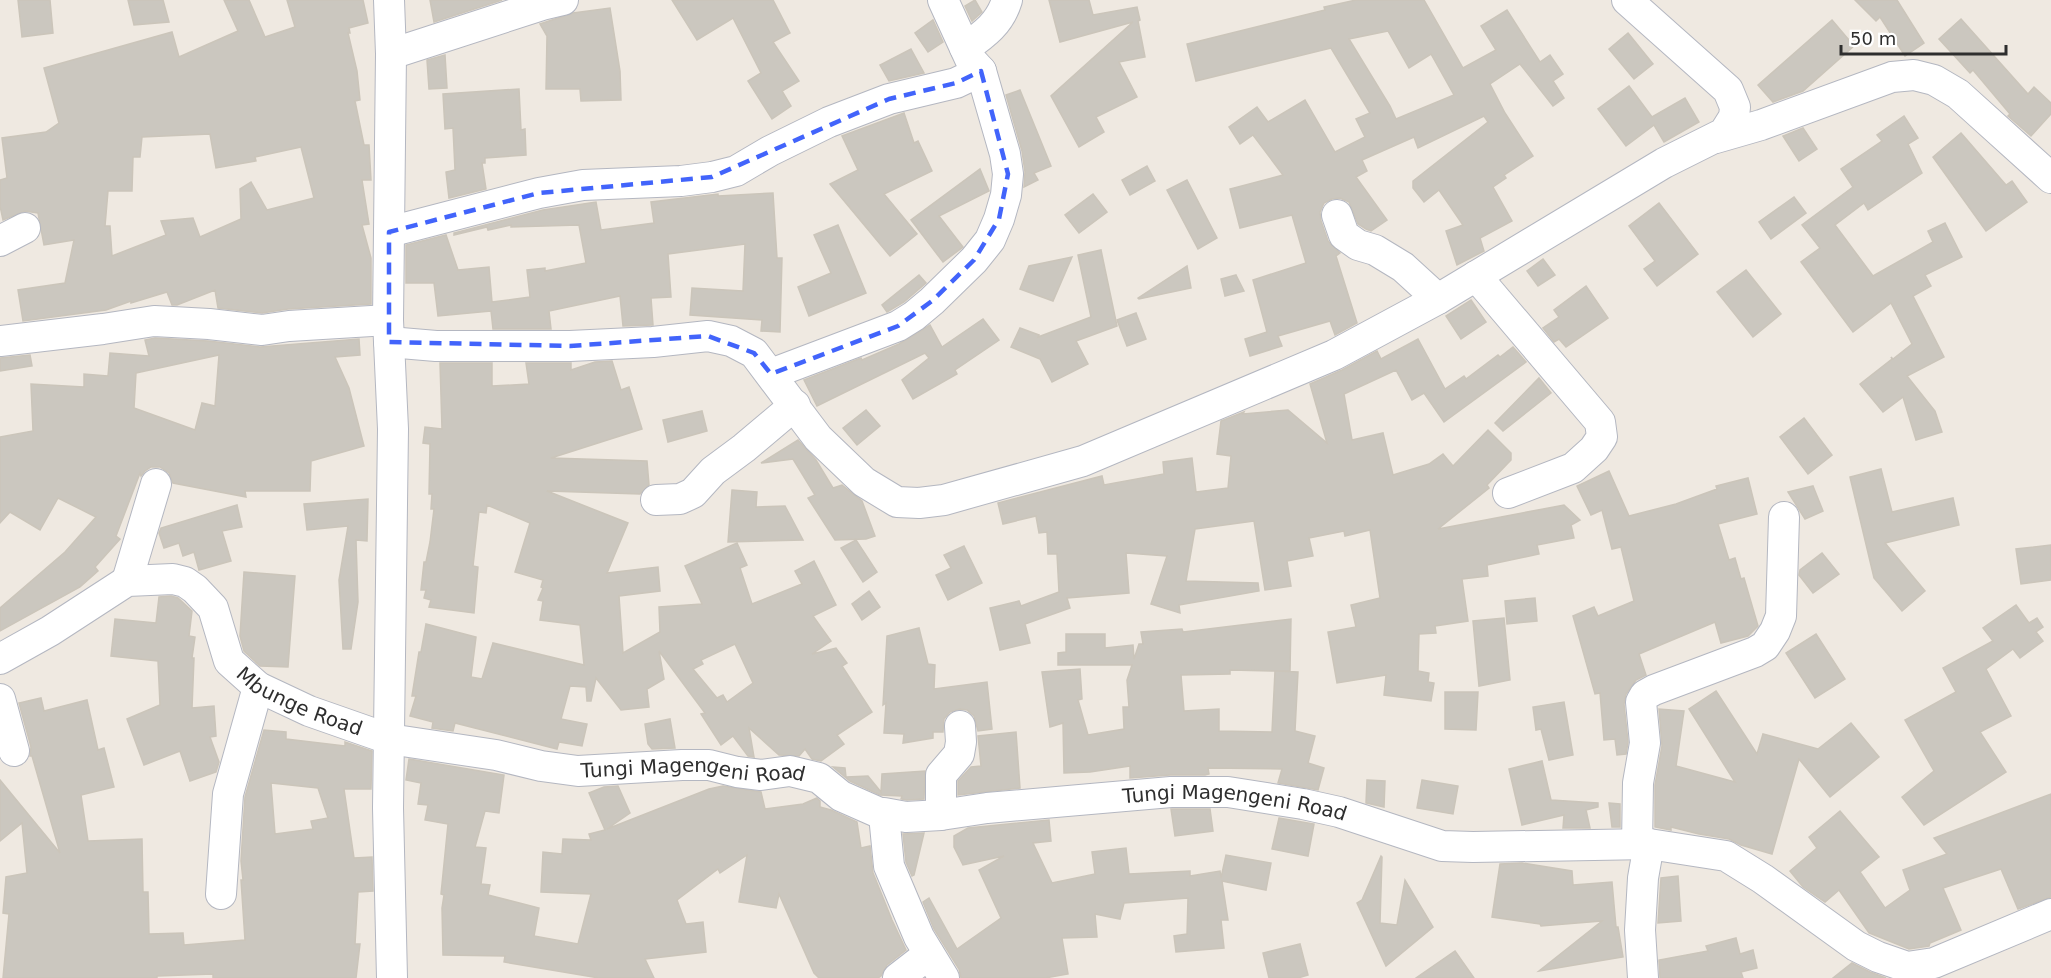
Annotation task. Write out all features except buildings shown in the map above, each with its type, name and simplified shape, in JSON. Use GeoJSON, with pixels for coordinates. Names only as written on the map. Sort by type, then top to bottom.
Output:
{"type":"FeatureCollection","features":[{"type":"Feature","properties":{"kind":"street"},"geometry":{"type":"LineString","coordinates":[[389,0],[391,54],[389,331],[393,429],[388,808],[392,978]]}},
{"type":"Feature","properties":{"kind":"street"},"geometry":{"type":"LineString","coordinates":[[391,54],[563,0]]}},
{"type":"Feature","properties":{"kind":"street"},"geometry":{"type":"LineString","coordinates":[[771,374],[898,326],[914,316],[974,260],[990,240],[1006,195],[1008,174],[998,128],[973,59],[943,0]]}},
{"type":"Feature","properties":{"kind":"street"},"geometry":{"type":"LineString","coordinates":[[389,232],[539,192],[583,185],[681,181],[736,171],[770,151],[830,122],[888,99],[956,83],[973,59],[986,33],[1003,14],[1007,0]]}},
{"type":"Feature","properties":{"kind":"street"},"geometry":{"type":"LineString","coordinates":[[0,341],[154,321],[262,330],[289,326],[389,331],[436,346],[570,346],[653,342],[708,336],[731,341],[754,353],[818,438],[864,482],[897,502],[919,503],[944,500],[1083,461],[1334,355],[1438,299],[1664,163],[1724,133],[1734,117],[1736,107],[1728,90],[1628,0]]}},
{"type":"Feature","properties":{"kind":"street"},"geometry":{"type":"LineString","coordinates":[[1716,138],[1761,126],[1892,77],[1914,75],[1934,80],[1958,94],[2051,178]]}},
{"type":"Feature","properties":{"kind":"street"},"geometry":{"type":"LineString","coordinates":[[1337,215],[1344,235],[1358,245],[1375,250],[1403,267],[1438,299]]}},
{"type":"Feature","properties":{"kind":"street"},"geometry":{"type":"LineString","coordinates":[[1476,276],[1600,422],[1602,437],[1594,449],[1573,468],[1508,493]]}},
{"type":"Feature","properties":{"kind":"street"},"geometry":{"type":"LineString","coordinates":[[656,500],[680,499],[693,493],[713,471],[795,405]]}},
{"type":"Feature","properties":{"kind":"street"},"geometry":{"type":"LineString","coordinates":[[0,659],[50,631],[127,581],[156,484]]}},
{"type":"Feature","properties":{"kind":"street"},"geometry":{"type":"LineString","coordinates":[[1643,978],[1640,930],[1643,844],[1638,783],[1645,742],[1641,702],[1645,695],[1654,690],[1755,652],[1765,646],[1781,616],[1784,517]]}},
{"type":"Feature","properties":{"kind":"street","name":"Mbunge Road"},"geometry":{"type":"LineString","coordinates":[[127,581],[173,579],[185,582],[213,608],[229,661],[258,687],[309,711],[389,739]]}},
{"type":"Feature","properties":{"kind":"street"},"geometry":{"type":"LineString","coordinates":[[221,894],[228,794],[258,687]]}},
{"type":"Feature","properties":{"kind":"street"},"geometry":{"type":"LineString","coordinates":[[0,699],[14,751]]}},
{"type":"Feature","properties":{"kind":"street"},"geometry":{"type":"LineString","coordinates":[[941,815],[941,775],[959,754],[960,726]]}},
{"type":"Feature","properties":{"kind":"street","name":"Tungi Magengeni Road"},"geometry":{"type":"LineString","coordinates":[[389,739],[496,755],[541,766],[578,771],[682,765],[709,765],[761,775],[790,771],[819,778],[841,796],[884,815],[884,813],[906,817],[1171,792],[1228,792],[1340,812],[1442,846],[1643,844],[1726,856],[1763,879],[1856,946],[1878,957],[1926,971],[2051,914]]}},
{"type":"Feature","properties":{"kind":"street"},"geometry":{"type":"LineString","coordinates":[[884,815],[889,866],[919,937],[937,966],[898,978]]}},
{"type":"Feature","properties":{"kind":"highlighted area"},"geometry":{"type":"Polygon","coordinates":[[[981,71],[1008,174],[999,219],[974,260],[932,301],[898,326],[771,374],[754,353],[708,336],[570,346],[389,342],[389,232],[539,193],[712,177],[889,99],[956,83],[981,71]]]}}]}
